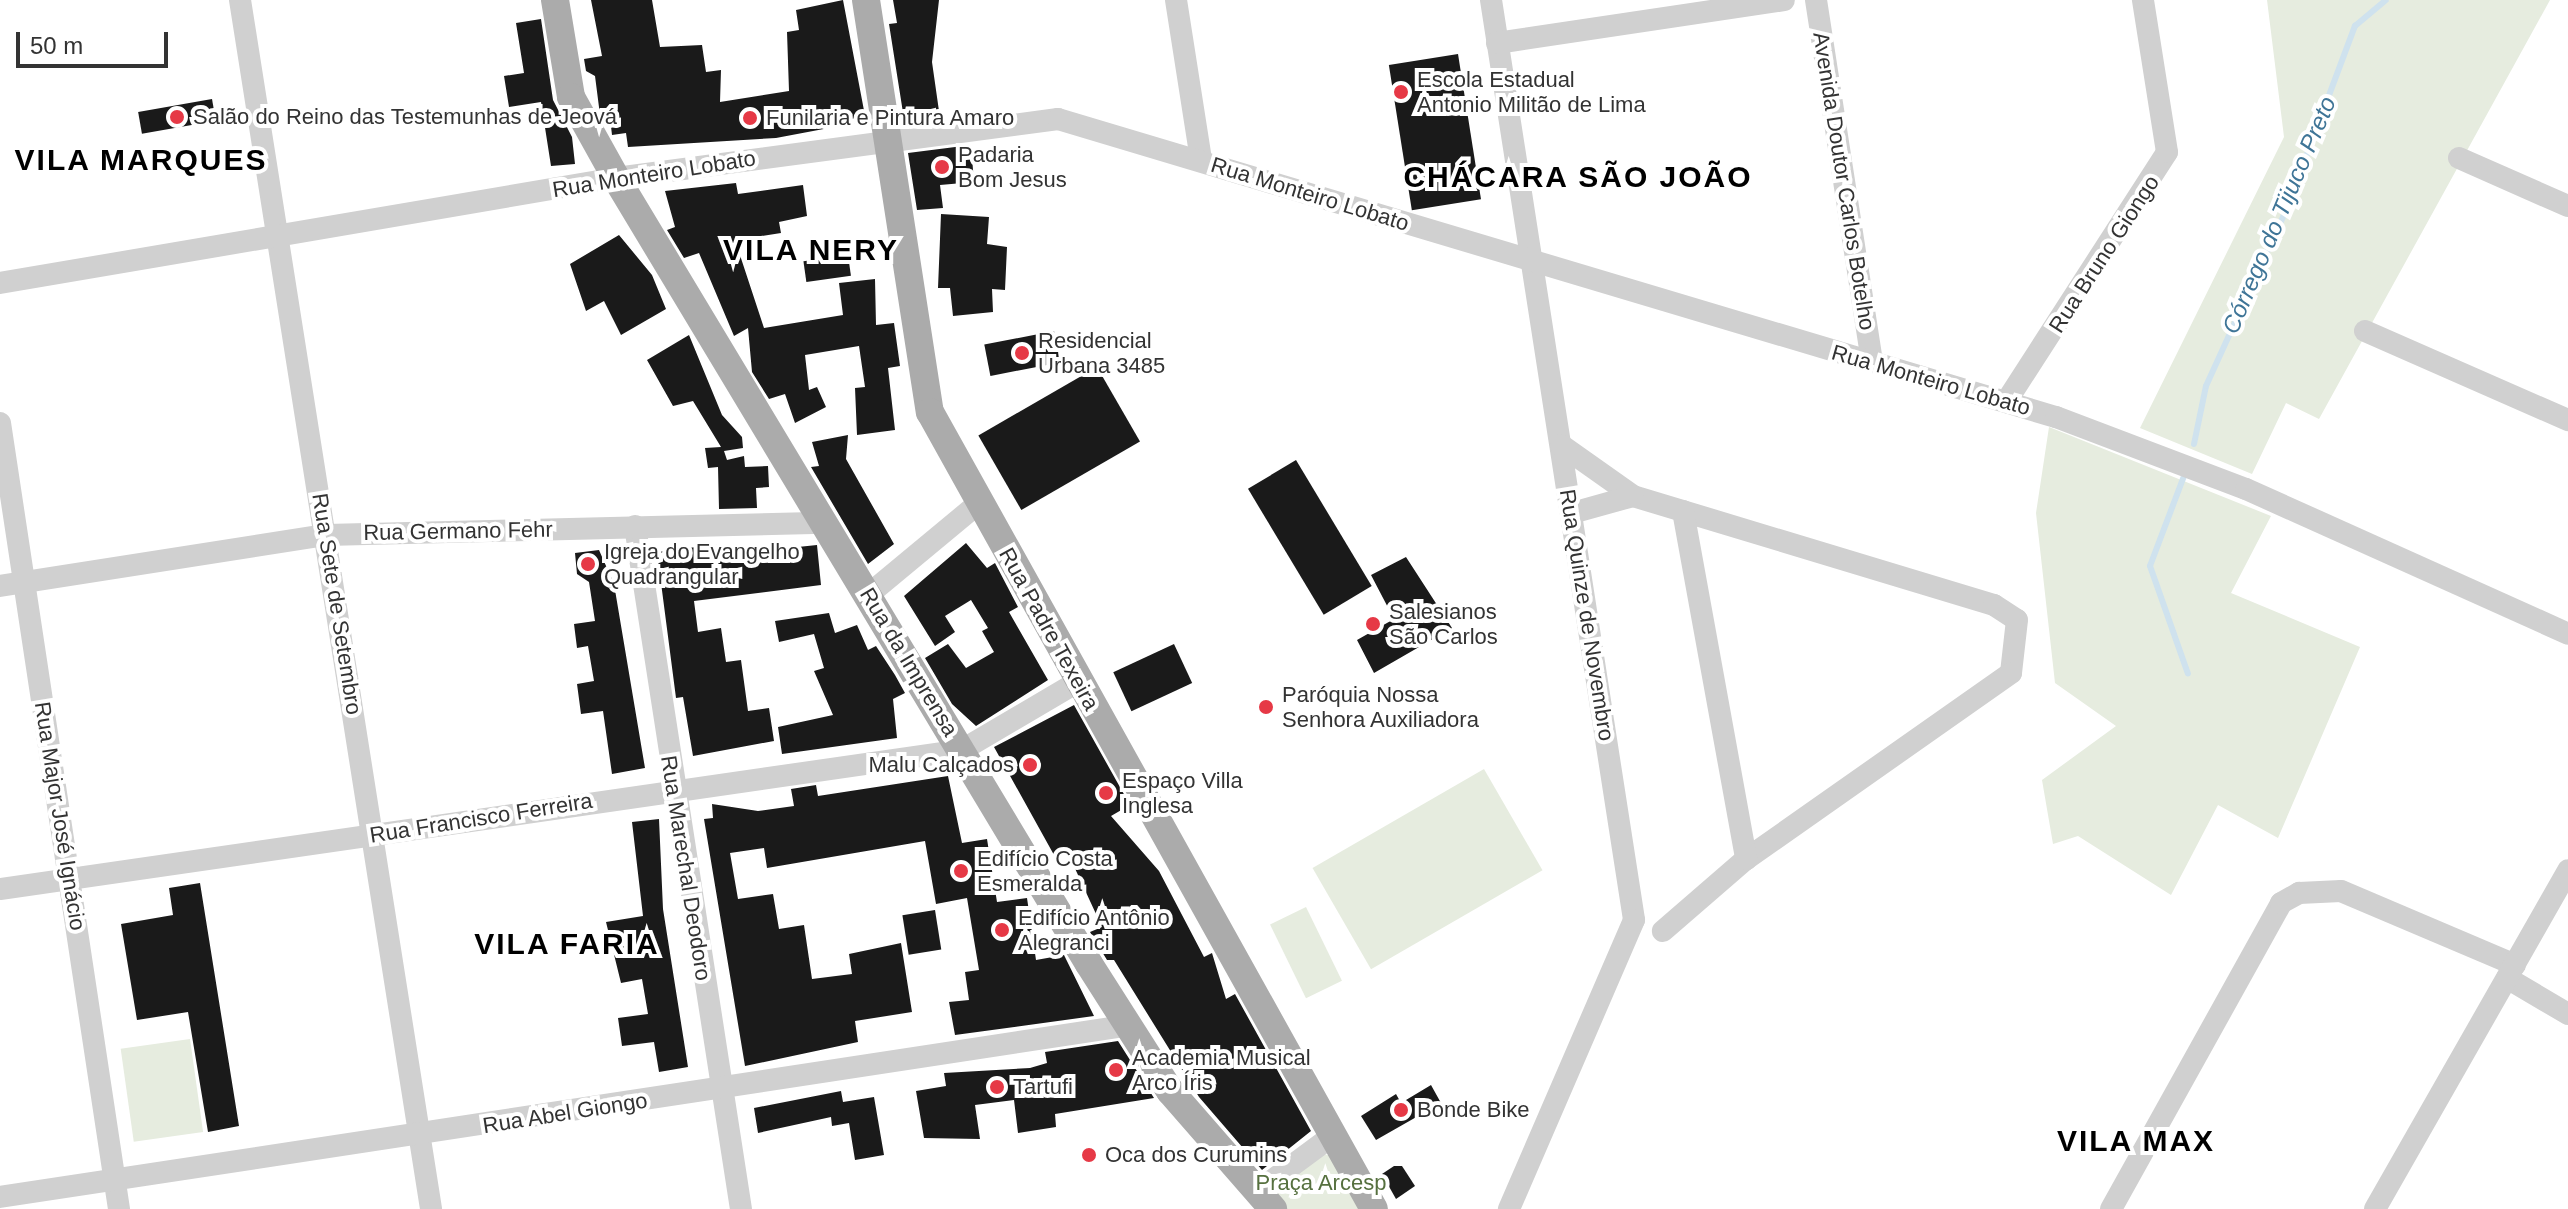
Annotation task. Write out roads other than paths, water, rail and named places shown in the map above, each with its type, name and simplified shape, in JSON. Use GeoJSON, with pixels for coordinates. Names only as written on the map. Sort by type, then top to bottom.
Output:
{"type":"FeatureCollection","features":[{"type":"Feature","properties":{"kind":"main road","name":"Rua da Imprensa"},"geometry":{"type":"LineString","coordinates":[[555,0],[571,97],[616,178],[1170,1091],[1266,1200]]}},
{"type":"Feature","properties":{"kind":"main road","name":"Rua Padre Texeira"},"geometry":{"type":"LineString","coordinates":[[866,0],[930,412],[1374,1209]]}},
{"type":"Feature","properties":{"kind":"street","name":"Rua Sete de Setembro"},"geometry":{"type":"LineString","coordinates":[[240,0],[375,834],[431,1209]]}},
{"type":"Feature","properties":{"kind":"street"},"geometry":{"type":"LineString","coordinates":[[1176,0],[1201,159]]}},
{"type":"Feature","properties":{"kind":"street","name":"Rua Quinze de Novembro"},"geometry":{"type":"LineString","coordinates":[[1491,0],[1634,920],[1509,1209]]}},
{"type":"Feature","properties":{"kind":"street"},"geometry":{"type":"LineString","coordinates":[[1497,43],[1784,0]]}},
{"type":"Feature","properties":{"kind":"street","name":"Avenida Doutor Carlos Botelho"},"geometry":{"type":"LineString","coordinates":[[1816,0],[1872,362]]}},
{"type":"Feature","properties":{"kind":"street","name":"Rua Bruno Giongo"},"geometry":{"type":"LineString","coordinates":[[2006,402],[2167,152],[2143,0]]}},
{"type":"Feature","properties":{"kind":"street","name":"Rua Monteiro Lobato"},"geometry":{"type":"LineString","coordinates":[[0,283],[280,240],[616,178],[1038,117],[1201,159],[1534,264],[2006,402],[2246,489],[2568,634]]}},
{"type":"Feature","properties":{"kind":"street"},"geometry":{"type":"LineString","coordinates":[[2459,158],[2568,206]]}},
{"type":"Feature","properties":{"kind":"street"},"geometry":{"type":"LineString","coordinates":[[2365,331],[2568,420]]}},
{"type":"Feature","properties":{"kind":"street","name":"Rua Major José Ignácio"},"geometry":{"type":"LineString","coordinates":[[0,423],[119,1209]]}},
{"type":"Feature","properties":{"kind":"street"},"geometry":{"type":"LineString","coordinates":[[1561,445],[1633,496],[1994,605],[2017,620],[2011,673],[1746,859],[1663,931]]}},
{"type":"Feature","properties":{"kind":"street"},"geometry":{"type":"LineString","coordinates":[[1572,513],[1633,496]]}},
{"type":"Feature","properties":{"kind":"street"},"geometry":{"type":"LineString","coordinates":[[868,595],[979,503]]}},
{"type":"Feature","properties":{"kind":"street"},"geometry":{"type":"LineString","coordinates":[[1683,511],[1746,859]]}},
{"type":"Feature","properties":{"kind":"street","name":"Rua Germano Fehr"},"geometry":{"type":"LineString","coordinates":[[0,586],[326,535],[824,523]]}},
{"type":"Feature","properties":{"kind":"street","name":"Rua Marechal Deodoro"},"geometry":{"type":"LineString","coordinates":[[635,526],[673,789],[741,1209]]}},
{"type":"Feature","properties":{"kind":"street"},"geometry":{"type":"LineString","coordinates":[[962,750],[1079,681]]}},
{"type":"Feature","properties":{"kind":"street","name":"Rua Francisco Ferreira"},"geometry":{"type":"LineString","coordinates":[[0,889],[673,789],[962,750]]}},
{"type":"Feature","properties":{"kind":"street"},"geometry":{"type":"LineString","coordinates":[[2375,1209],[2568,870]]}},
{"type":"Feature","properties":{"kind":"street"},"geometry":{"type":"LineString","coordinates":[[2111,1209],[2281,903],[2310,891],[2341,891],[2511,972],[2568,1014]]}},
{"type":"Feature","properties":{"kind":"street","name":"Rua Abel Giongo"},"geometry":{"type":"LineString","coordinates":[[0,1197],[720,1090],[1130,1025]]}},
{"type":"Feature","properties":{"kind":"street"},"geometry":{"type":"LineString","coordinates":[[1266,1200],[1332,1136]]}},
{"type":"Feature","properties":{"kind":"waterway","name":"Córrego do Tijuco Preto"},"geometry":{"type":"LineString","coordinates":[[2194,444],[2206,386],[2285,213],[2355,26],[2386,0]]}},
{"type":"Feature","properties":{"kind":"waterway","name":"Córrego do Tijuco Preto"},"geometry":{"type":"LineString","coordinates":[[2184,476],[2150,566],[2188,674]]}},
{"type":"Feature","properties":{"kind":"place","name":"Escola Estadual Antonio Militão de Lima"},"geometry":{"type":"Point","coordinates":[1401,92]}},
{"type":"Feature","properties":{"kind":"place","name":"Salão do Reino das Testemunhas de Jeová"},"geometry":{"type":"Point","coordinates":[177,117]}},
{"type":"Feature","properties":{"kind":"place","name":"Funilaria e Pintura Amaro"},"geometry":{"type":"Point","coordinates":[750,118]}},
{"type":"Feature","properties":{"kind":"place","name":"Padaria Bom Jesus"},"geometry":{"type":"Point","coordinates":[942,167]}},
{"type":"Feature","properties":{"kind":"place","name":"Residencial Urbana 3485"},"geometry":{"type":"Point","coordinates":[1022,353]}},
{"type":"Feature","properties":{"kind":"place","name":"Igreja do Evangelho Quadrangular"},"geometry":{"type":"Point","coordinates":[588,564]}},
{"type":"Feature","properties":{"kind":"place","name":"Salesianos São Carlos"},"geometry":{"type":"Point","coordinates":[1373,624]}},
{"type":"Feature","properties":{"kind":"place","name":"Paróquia Nossa Senhora Auxiliadora"},"geometry":{"type":"Point","coordinates":[1266,707]}},
{"type":"Feature","properties":{"kind":"place","name":"Malu Calçados"},"geometry":{"type":"Point","coordinates":[1030,765]}},
{"type":"Feature","properties":{"kind":"place","name":"Espaço Villa Inglesa"},"geometry":{"type":"Point","coordinates":[1106,793]}},
{"type":"Feature","properties":{"kind":"place","name":"Edifício Costa Esmeralda"},"geometry":{"type":"Point","coordinates":[961,871]}},
{"type":"Feature","properties":{"kind":"place","name":"Edifício Antônio Alegranci"},"geometry":{"type":"Point","coordinates":[1002,930]}},
{"type":"Feature","properties":{"kind":"place","name":"Academia Musical Arco Íris"},"geometry":{"type":"Point","coordinates":[1116,1070]}},
{"type":"Feature","properties":{"kind":"place","name":"Tartufi"},"geometry":{"type":"Point","coordinates":[997,1087]}},
{"type":"Feature","properties":{"kind":"place","name":"Bonde Bike"},"geometry":{"type":"Point","coordinates":[1401,1110]}},
{"type":"Feature","properties":{"kind":"place","name":"Oca dos Curumins"},"geometry":{"type":"Point","coordinates":[1089,1155]}},
{"type":"Feature","properties":{"kind":"district","name":"VILA MARQUES"},"geometry":{"type":"Point","coordinates":[141,160]}},
{"type":"Feature","properties":{"kind":"district","name":"CHÁCARA SÃO JOÃO"},"geometry":{"type":"Point","coordinates":[1578,177]}},
{"type":"Feature","properties":{"kind":"district","name":"VILA NERY"},"geometry":{"type":"Point","coordinates":[811,250]}},
{"type":"Feature","properties":{"kind":"district","name":"VILA FARIA"},"geometry":{"type":"Point","coordinates":[567,944]}},
{"type":"Feature","properties":{"kind":"district","name":"VILA MAX"},"geometry":{"type":"Point","coordinates":[2136,1141]}},
{"type":"Feature","properties":{"kind":"park label","name":"Praça Arcesp"},"geometry":{"type":"Point","coordinates":[1321,1183]}}]}
